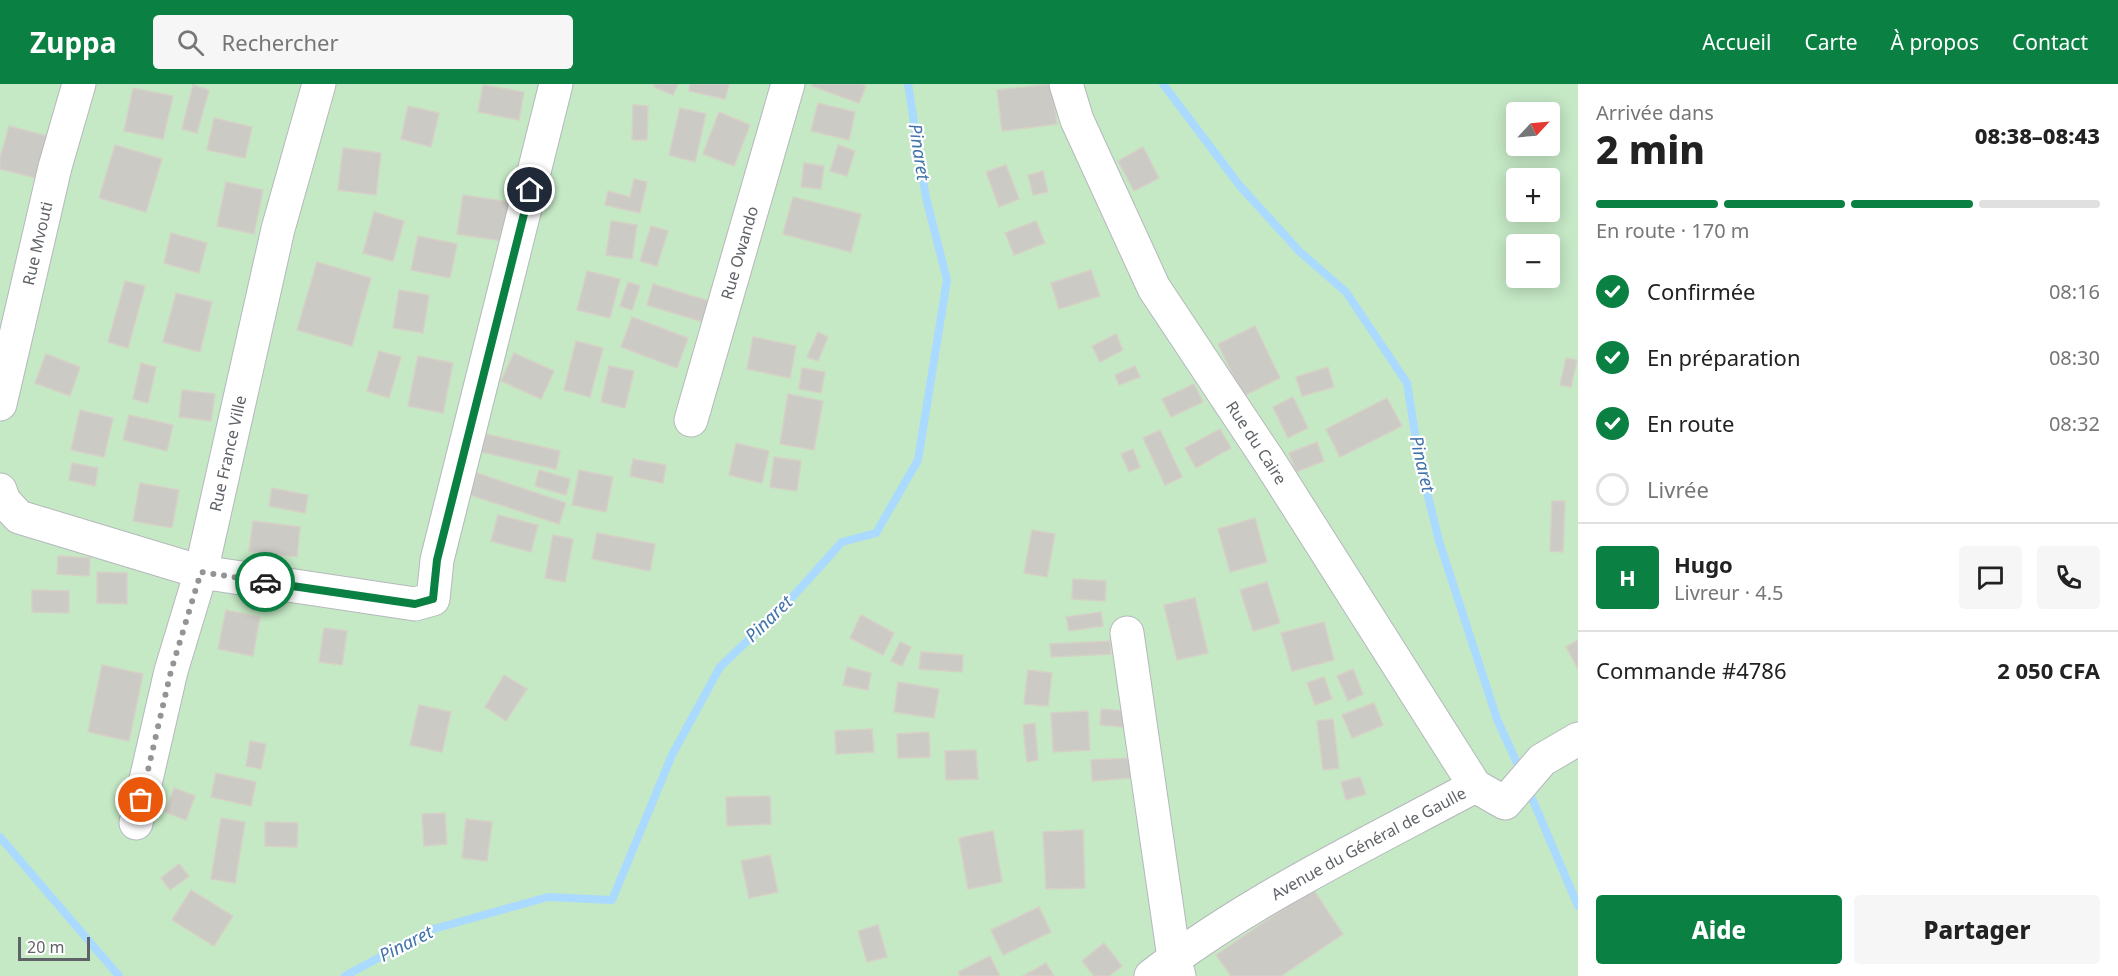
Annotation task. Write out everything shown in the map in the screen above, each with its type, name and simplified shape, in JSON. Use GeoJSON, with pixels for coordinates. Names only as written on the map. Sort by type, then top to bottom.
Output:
{"type":"FeatureCollection","features":[{"type":"Feature","properties":{"kind":"street","name":"Rue Mvouti"},"geometry":{"type":"LineString","coordinates":[[0,404],[55,167],[79,84]]}},
{"type":"Feature","properties":{"kind":"street","name":"Rue France Ville"},"geometry":{"type":"LineString","coordinates":[[136,823],[171,671],[201,572],[278,229],[319,84]]}},
{"type":"Feature","properties":{"kind":"street"},"geometry":{"type":"LineString","coordinates":[[2,495],[19,517],[201,572],[415,604],[433,599],[437,560],[556,84]]}},
{"type":"Feature","properties":{"kind":"street","name":"Rue Owando"},"geometry":{"type":"LineString","coordinates":[[691,420],[788,84]]}},
{"type":"Feature","properties":{"kind":"street","name":"Rue du Caire"},"geometry":{"type":"LineString","coordinates":[[1066,84],[1077,120],[1154,288],[1269,461],[1475,786]]}},
{"type":"Feature","properties":{"kind":"street"},"geometry":{"type":"LineString","coordinates":[[1127,633],[1168,970]]}},
{"type":"Feature","properties":{"kind":"street","name":"Avenue du Général de Gaulle"},"geometry":{"type":"LineString","coordinates":[[1168,970],[1250,909],[1475,786],[1505,803],[1542,760],[1578,739]]}},
{"type":"Feature","properties":{"kind":"green space"},"geometry":{"type":"Polygon","coordinates":[[[0,84],[1578,84],[1578,976],[0,976],[0,84]]]}},
{"type":"Feature","properties":{"kind":"building"},"geometry":{"type":"Polygon","coordinates":[[[655,84],[678,84],[673,95],[654,87],[655,84]]]}},
{"type":"Feature","properties":{"kind":"building"},"geometry":{"type":"Polygon","coordinates":[[[690,84],[729,84],[725,99],[689,91],[690,84]]]}},
{"type":"Feature","properties":{"kind":"building"},"geometry":{"type":"Polygon","coordinates":[[[813,84],[861,84],[866,86],[859,103],[812,86],[813,84]]]}},
{"type":"Feature","properties":{"kind":"building"},"geometry":{"type":"Polygon","coordinates":[[[1052,84],[1057,124],[1002,131],[997,90],[1052,84]]]}},
{"type":"Feature","properties":{"kind":"building"},"geometry":{"type":"Polygon","coordinates":[[[193,85],[209,90],[197,133],[182,129],[193,85]]]}},
{"type":"Feature","properties":{"kind":"building"},"geometry":{"type":"Polygon","coordinates":[[[483,85],[524,92],[519,120],[478,112],[483,85]]]}},
{"type":"Feature","properties":{"kind":"building"},"geometry":{"type":"Polygon","coordinates":[[[133,88],[173,96],[163,139],[124,131],[133,88]]]}},
{"type":"Feature","properties":{"kind":"building"},"geometry":{"type":"Polygon","coordinates":[[[818,103],[855,112],[849,140],[811,131],[818,103]]]}},
{"type":"Feature","properties":{"kind":"building"},"geometry":{"type":"Polygon","coordinates":[[[633,105],[648,106],[647,140],[632,140],[633,105]]]}},
{"type":"Feature","properties":{"kind":"building"},"geometry":{"type":"Polygon","coordinates":[[[408,106],[439,113],[431,147],[401,139],[408,106]]]}},
{"type":"Feature","properties":{"kind":"building"},"geometry":{"type":"Polygon","coordinates":[[[680,108],[706,114],[695,162],[669,155],[680,108]]]}},
{"type":"Feature","properties":{"kind":"building"},"geometry":{"type":"Polygon","coordinates":[[[719,112],[750,125],[734,166],[703,154],[719,112]]]}},
{"type":"Feature","properties":{"kind":"building"},"geometry":{"type":"Polygon","coordinates":[[[214,118],[252,127],[245,158],[207,150],[214,118]]]}},
{"type":"Feature","properties":{"kind":"building"},"geometry":{"type":"Polygon","coordinates":[[[9,126],[47,136],[36,178],[0,169],[0,158],[9,126]]]}},
{"type":"Feature","properties":{"kind":"building"},"geometry":{"type":"Polygon","coordinates":[[[115,145],[162,159],[146,212],[99,198],[115,145]]]}},
{"type":"Feature","properties":{"kind":"building"},"geometry":{"type":"Polygon","coordinates":[[[838,145],[855,151],[847,176],[830,171],[838,145]]]}},
{"type":"Feature","properties":{"kind":"building"},"geometry":{"type":"Polygon","coordinates":[[[1143,147],[1159,178],[1134,191],[1118,161],[1143,147]]]}},
{"type":"Feature","properties":{"kind":"building"},"geometry":{"type":"Polygon","coordinates":[[[343,148],[381,153],[376,195],[338,190],[343,148]]]}},
{"type":"Feature","properties":{"kind":"building"},"geometry":{"type":"Polygon","coordinates":[[[804,163],[824,166],[821,189],[801,187],[804,163]]]}},
{"type":"Feature","properties":{"kind":"building"},"geometry":{"type":"Polygon","coordinates":[[[1006,165],[1019,199],[999,207],[986,172],[1006,165]]]}},
{"type":"Feature","properties":{"kind":"building"},"geometry":{"type":"Polygon","coordinates":[[[1043,171],[1048,192],[1033,195],[1028,175],[1043,171]]]}},
{"type":"Feature","properties":{"kind":"building"},"geometry":{"type":"Polygon","coordinates":[[[634,179],[647,182],[640,213],[605,205],[608,191],[630,197],[634,179]]]}},
{"type":"Feature","properties":{"kind":"building"},"geometry":{"type":"Polygon","coordinates":[[[226,182],[263,190],[254,234],[217,226],[226,182]]]}},
{"type":"Feature","properties":{"kind":"building"},"geometry":{"type":"Polygon","coordinates":[[[463,195],[509,202],[502,241],[457,234],[463,195]]]}},
{"type":"Feature","properties":{"kind":"building"},"geometry":{"type":"Polygon","coordinates":[[[793,197],[861,214],[851,252],[783,234],[793,197]]]}},
{"type":"Feature","properties":{"kind":"building"},"geometry":{"type":"Polygon","coordinates":[[[374,212],[404,221],[393,261],[363,253],[374,212]]]}},
{"type":"Feature","properties":{"kind":"building"},"geometry":{"type":"Polygon","coordinates":[[[611,221],[637,225],[632,259],[606,255],[611,221]]]}},
{"type":"Feature","properties":{"kind":"building"},"geometry":{"type":"Polygon","coordinates":[[[1036,221],[1045,243],[1014,255],[1005,233],[1036,221]]]}},
{"type":"Feature","properties":{"kind":"building"},"geometry":{"type":"Polygon","coordinates":[[[651,226],[668,231],[657,266],[640,261],[651,226]]]}},
{"type":"Feature","properties":{"kind":"building"},"geometry":{"type":"Polygon","coordinates":[[[171,233],[207,243],[199,273],[164,263],[171,233]]]}},
{"type":"Feature","properties":{"kind":"building"},"geometry":{"type":"Polygon","coordinates":[[[418,236],[457,244],[450,278],[411,270],[418,236]]]}},
{"type":"Feature","properties":{"kind":"building"},"geometry":{"type":"Polygon","coordinates":[[[317,262],[371,278],[352,346],[297,330],[317,262]]]}},
{"type":"Feature","properties":{"kind":"building"},"geometry":{"type":"Polygon","coordinates":[[[1091,270],[1100,296],[1059,309],[1051,283],[1091,270]]]}},
{"type":"Feature","properties":{"kind":"building"},"geometry":{"type":"Polygon","coordinates":[[[587,271],[620,279],[610,318],[577,310],[587,271]]]}},
{"type":"Feature","properties":{"kind":"building"},"geometry":{"type":"Polygon","coordinates":[[[125,281],[145,286],[128,348],[108,342],[125,281]]]}},
{"type":"Feature","properties":{"kind":"building"},"geometry":{"type":"Polygon","coordinates":[[[628,282],[640,286],[632,310],[620,306],[628,282]]]}},
{"type":"Feature","properties":{"kind":"building"},"geometry":{"type":"Polygon","coordinates":[[[653,284],[719,304],[713,325],[647,305],[653,284]]]}},
{"type":"Feature","properties":{"kind":"building"},"geometry":{"type":"Polygon","coordinates":[[[399,290],[429,295],[423,333],[393,328],[399,290]]]}},
{"type":"Feature","properties":{"kind":"building"},"geometry":{"type":"Polygon","coordinates":[[[176,293],[212,302],[200,352],[163,342],[176,293]]]}},
{"type":"Feature","properties":{"kind":"building"},"geometry":{"type":"Polygon","coordinates":[[[632,317],[688,338],[677,368],[621,347],[632,317]]]}},
{"type":"Feature","properties":{"kind":"building"},"geometry":{"type":"Polygon","coordinates":[[[1255,326],[1280,378],[1243,396],[1218,344],[1255,326]]]}},
{"type":"Feature","properties":{"kind":"building"},"geometry":{"type":"Polygon","coordinates":[[[818,332],[828,337],[818,361],[807,357],[818,332]]]}},
{"type":"Feature","properties":{"kind":"building"},"geometry":{"type":"Polygon","coordinates":[[[1116,334],[1123,350],[1100,362],[1092,346],[1116,334]]]}},
{"type":"Feature","properties":{"kind":"building"},"geometry":{"type":"Polygon","coordinates":[[[753,337],[796,346],[790,378],[747,369],[753,337]]]}},
{"type":"Feature","properties":{"kind":"building"},"geometry":{"type":"Polygon","coordinates":[[[576,341],[603,348],[590,397],[564,390],[576,341]]]}},
{"type":"Feature","properties":{"kind":"building"},"geometry":{"type":"Polygon","coordinates":[[[379,351],[401,357],[389,398],[367,391],[379,351]]]}},
{"type":"Feature","properties":{"kind":"building"},"geometry":{"type":"Polygon","coordinates":[[[514,353],[554,371],[541,399],[501,381],[514,353]]]}},
{"type":"Feature","properties":{"kind":"building"},"geometry":{"type":"Polygon","coordinates":[[[46,354],[80,367],[70,396],[35,383],[46,354]]]}},
{"type":"Feature","properties":{"kind":"building"},"geometry":{"type":"Polygon","coordinates":[[[418,356],[453,363],[443,413],[408,406],[418,356]]]}},
{"type":"Feature","properties":{"kind":"building"},"geometry":{"type":"Polygon","coordinates":[[[1566,358],[1577,360],[1571,387],[1560,385],[1566,358]]]}},
{"type":"Feature","properties":{"kind":"building"},"geometry":{"type":"Polygon","coordinates":[[[141,363],[156,367],[148,403],[133,399],[141,363]]]}},
{"type":"Feature","properties":{"kind":"building"},"geometry":{"type":"Polygon","coordinates":[[[609,366],[634,371],[625,408],[601,402],[609,366]]]}},
{"type":"Feature","properties":{"kind":"building"},"geometry":{"type":"Polygon","coordinates":[[[1135,366],[1140,377],[1119,385],[1115,375],[1135,366]]]}},
{"type":"Feature","properties":{"kind":"building"},"geometry":{"type":"Polygon","coordinates":[[[1328,367],[1334,387],[1302,396],[1296,377],[1328,367]]]}},
{"type":"Feature","properties":{"kind":"building"},"geometry":{"type":"Polygon","coordinates":[[[802,368],[825,372],[821,393],[799,389],[802,368]]]}},
{"type":"Feature","properties":{"kind":"building"},"geometry":{"type":"Polygon","coordinates":[[[1194,384],[1203,402],[1171,417],[1162,399],[1194,384]]]}},
{"type":"Feature","properties":{"kind":"building"},"geometry":{"type":"Polygon","coordinates":[[[182,390],[215,394],[211,421],[179,417],[182,390]]]}},
{"type":"Feature","properties":{"kind":"building"},"geometry":{"type":"Polygon","coordinates":[[[788,394],[823,401],[814,450],[780,444],[788,394]]]}},
{"type":"Feature","properties":{"kind":"building"},"geometry":{"type":"Polygon","coordinates":[[[1293,397],[1308,428],[1288,438],[1273,407],[1293,397]]]}},
{"type":"Feature","properties":{"kind":"building"},"geometry":{"type":"Polygon","coordinates":[[[1387,398],[1402,426],[1340,457],[1326,429],[1387,398]]]}},
{"type":"Feature","properties":{"kind":"building"},"geometry":{"type":"Polygon","coordinates":[[[80,410],[113,418],[104,457],[71,450],[80,410]]]}},
{"type":"Feature","properties":{"kind":"building"},"geometry":{"type":"Polygon","coordinates":[[[129,415],[173,425],[167,451],[123,440],[129,415]]]}},
{"type":"Feature","properties":{"kind":"building"},"geometry":{"type":"Polygon","coordinates":[[[1220,429],[1231,448],[1196,468],[1185,448],[1220,429]]]}},
{"type":"Feature","properties":{"kind":"building"},"geometry":{"type":"Polygon","coordinates":[[[1160,430],[1182,477],[1165,485],[1143,438],[1160,430]]]}},
{"type":"Feature","properties":{"kind":"building"},"geometry":{"type":"Polygon","coordinates":[[[486,434],[560,451],[556,469],[481,452],[486,434]]]}},
{"type":"Feature","properties":{"kind":"building"},"geometry":{"type":"Polygon","coordinates":[[[1317,442],[1324,461],[1296,472],[1289,453],[1317,442]]]}},
{"type":"Feature","properties":{"kind":"building"},"geometry":{"type":"Polygon","coordinates":[[[736,443],[769,451],[762,483],[729,475],[736,443]]]}},
{"type":"Feature","properties":{"kind":"building"},"geometry":{"type":"Polygon","coordinates":[[[1133,449],[1140,467],[1129,472],[1121,454],[1133,449]]]}},
{"type":"Feature","properties":{"kind":"building"},"geometry":{"type":"Polygon","coordinates":[[[774,457],[801,461],[797,491],[770,487],[774,457]]]}},
{"type":"Feature","properties":{"kind":"building"},"geometry":{"type":"Polygon","coordinates":[[[633,459],[666,465],[663,483],[630,476],[633,459]]]}},
{"type":"Feature","properties":{"kind":"building"},"geometry":{"type":"Polygon","coordinates":[[[72,463],[98,468],[95,486],[69,480],[72,463]]]}},
{"type":"Feature","properties":{"kind":"building"},"geometry":{"type":"Polygon","coordinates":[[[539,470],[570,479],[566,495],[535,486],[539,470]]]}},
{"type":"Feature","properties":{"kind":"building"},"geometry":{"type":"Polygon","coordinates":[[[579,470],[613,477],[606,512],[572,505],[579,470]]]}},
{"type":"Feature","properties":{"kind":"building"},"geometry":{"type":"Polygon","coordinates":[[[477,473],[566,503],[559,524],[470,495],[477,473]]]}},
{"type":"Feature","properties":{"kind":"building"},"geometry":{"type":"Polygon","coordinates":[[[140,483],[179,490],[172,528],[133,521],[140,483]]]}},
{"type":"Feature","properties":{"kind":"building"},"geometry":{"type":"Polygon","coordinates":[[[272,488],[308,495],[305,513],[269,506],[272,488]]]}},
{"type":"Feature","properties":{"kind":"building"},"geometry":{"type":"Polygon","coordinates":[[[1552,501],[1565,501],[1563,552],[1550,551],[1552,501]]]}},
{"type":"Feature","properties":{"kind":"building"},"geometry":{"type":"Polygon","coordinates":[[[498,515],[538,525],[531,552],[491,541],[498,515]]]}},
{"type":"Feature","properties":{"kind":"building"},"geometry":{"type":"Polygon","coordinates":[[[1255,518],[1267,562],[1230,572],[1218,529],[1255,518]]]}},
{"type":"Feature","properties":{"kind":"building"},"geometry":{"type":"Polygon","coordinates":[[[253,521],[300,527],[297,557],[249,551],[253,521]]]}},
{"type":"Feature","properties":{"kind":"building"},"geometry":{"type":"Polygon","coordinates":[[[1032,530],[1055,534],[1047,577],[1024,573],[1032,530]]]}},
{"type":"Feature","properties":{"kind":"building"},"geometry":{"type":"Polygon","coordinates":[[[597,533],[655,544],[650,571],[592,559],[597,533]]]}},
{"type":"Feature","properties":{"kind":"building"},"geometry":{"type":"Polygon","coordinates":[[[553,535],[573,539],[565,582],[545,578],[553,535]]]}},
{"type":"Feature","properties":{"kind":"building"},"geometry":{"type":"Polygon","coordinates":[[[58,556],[90,558],[89,576],[57,574],[58,556]]]}},
{"type":"Feature","properties":{"kind":"building"},"geometry":{"type":"Polygon","coordinates":[[[97,572],[127,573],[127,604],[97,603],[97,572]]]}},
{"type":"Feature","properties":{"kind":"building"},"geometry":{"type":"Polygon","coordinates":[[[1073,579],[1106,581],[1105,601],[1072,599],[1073,579]]]}},
{"type":"Feature","properties":{"kind":"building"},"geometry":{"type":"Polygon","coordinates":[[[1267,582],[1280,623],[1253,631],[1240,590],[1267,582]]]}},
{"type":"Feature","properties":{"kind":"building"},"geometry":{"type":"Polygon","coordinates":[[[32,590],[69,591],[69,613],[32,612],[32,590]]]}},
{"type":"Feature","properties":{"kind":"building"},"geometry":{"type":"Polygon","coordinates":[[[1195,598],[1208,653],[1177,660],[1164,605],[1195,598]]]}},
{"type":"Feature","properties":{"kind":"building"},"geometry":{"type":"Polygon","coordinates":[[[226,610],[260,617],[253,656],[218,649],[226,610]]]}},
{"type":"Feature","properties":{"kind":"building"},"geometry":{"type":"Polygon","coordinates":[[[1101,612],[1103,626],[1069,631],[1066,617],[1101,612]]]}},
{"type":"Feature","properties":{"kind":"building"},"geometry":{"type":"Polygon","coordinates":[[[861,615],[894,633],[883,655],[850,638],[861,615]]]}},
{"type":"Feature","properties":{"kind":"building"},"geometry":{"type":"Polygon","coordinates":[[[1324,622],[1334,660],[1292,671],[1281,633],[1324,622]]]}},
{"type":"Feature","properties":{"kind":"building"},"geometry":{"type":"Polygon","coordinates":[[[324,628],[347,631],[342,665],[319,662],[324,628]]]}},
{"type":"Feature","properties":{"kind":"building"},"geometry":{"type":"Polygon","coordinates":[[[1578,640],[1578,669],[1566,647],[1578,640]]]}},
{"type":"Feature","properties":{"kind":"building"},"geometry":{"type":"Polygon","coordinates":[[[1110,641],[1111,654],[1051,657],[1050,644],[1110,641]]]}},
{"type":"Feature","properties":{"kind":"building"},"geometry":{"type":"Polygon","coordinates":[[[900,642],[911,647],[902,666],[891,661],[900,642]]]}},
{"type":"Feature","properties":{"kind":"building"},"geometry":{"type":"Polygon","coordinates":[[[921,652],[963,655],[962,672],[919,669],[921,652]]]}},
{"type":"Feature","properties":{"kind":"building"},"geometry":{"type":"Polygon","coordinates":[[[102,665],[143,674],[129,741],[88,732],[102,665]]]}},
{"type":"Feature","properties":{"kind":"building"},"geometry":{"type":"Polygon","coordinates":[[[847,667],[871,673],[868,690],[843,685],[847,667]]]}},
{"type":"Feature","properties":{"kind":"building"},"geometry":{"type":"Polygon","coordinates":[[[1353,669],[1363,694],[1348,701],[1337,676],[1353,669]]]}},
{"type":"Feature","properties":{"kind":"building"},"geometry":{"type":"Polygon","coordinates":[[[1028,670],[1052,673],[1048,706],[1024,704],[1028,670]]]}},
{"type":"Feature","properties":{"kind":"building"},"geometry":{"type":"Polygon","coordinates":[[[504,675],[527,689],[506,721],[485,707],[504,675]]]}},
{"type":"Feature","properties":{"kind":"building"},"geometry":{"type":"Polygon","coordinates":[[[1324,677],[1332,699],[1315,705],[1307,683],[1324,677]]]}},
{"type":"Feature","properties":{"kind":"building"},"geometry":{"type":"Polygon","coordinates":[[[898,682],[939,689],[934,718],[894,712],[898,682]]]}},
{"type":"Feature","properties":{"kind":"building"},"geometry":{"type":"Polygon","coordinates":[[[1374,703],[1383,725],[1352,738],[1342,715],[1374,703]]]}},
{"type":"Feature","properties":{"kind":"building"},"geometry":{"type":"Polygon","coordinates":[[[419,705],[451,712],[442,752],[410,745],[419,705]]]}},
{"type":"Feature","properties":{"kind":"building"},"geometry":{"type":"Polygon","coordinates":[[[1101,709],[1125,711],[1124,727],[1100,725],[1101,709]]]}},
{"type":"Feature","properties":{"kind":"building"},"geometry":{"type":"Polygon","coordinates":[[[1088,711],[1090,750],[1053,752],[1051,713],[1088,711]]]}},
{"type":"Feature","properties":{"kind":"building"},"geometry":{"type":"Polygon","coordinates":[[[1333,719],[1339,768],[1323,770],[1317,721],[1333,719]]]}},
{"type":"Feature","properties":{"kind":"building"},"geometry":{"type":"Polygon","coordinates":[[[1035,723],[1038,760],[1027,762],[1023,725],[1035,723]]]}},
{"type":"Feature","properties":{"kind":"building"},"geometry":{"type":"Polygon","coordinates":[[[872,729],[874,752],[836,754],[835,731],[872,729]]]}},
{"type":"Feature","properties":{"kind":"building"},"geometry":{"type":"Polygon","coordinates":[[[929,732],[930,757],[898,758],[897,734],[929,732]]]}},
{"type":"Feature","properties":{"kind":"building"},"geometry":{"type":"Polygon","coordinates":[[[250,741],[266,744],[261,769],[246,766],[250,741]]]}},
{"type":"Feature","properties":{"kind":"building"},"geometry":{"type":"Polygon","coordinates":[[[976,750],[978,779],[946,780],[945,751],[976,750]]]}},
{"type":"Feature","properties":{"kind":"building"},"geometry":{"type":"Polygon","coordinates":[[[1130,758],[1131,778],[1092,781],[1091,760],[1130,758]]]}},
{"type":"Feature","properties":{"kind":"building"},"geometry":{"type":"Polygon","coordinates":[[[216,773],[256,782],[251,806],[211,797],[216,773]]]}},
{"type":"Feature","properties":{"kind":"building"},"geometry":{"type":"Polygon","coordinates":[[[1360,777],[1366,794],[1346,800],[1341,782],[1360,777]]]}},
{"type":"Feature","properties":{"kind":"building"},"geometry":{"type":"Polygon","coordinates":[[[174,788],[195,796],[186,820],[165,812],[174,788]]]}},
{"type":"Feature","properties":{"kind":"building"},"geometry":{"type":"Polygon","coordinates":[[[770,796],[771,824],[727,826],[726,797],[770,796]]]}},
{"type":"Feature","properties":{"kind":"building"},"geometry":{"type":"Polygon","coordinates":[[[445,813],[447,844],[424,846],[422,814],[445,813]]]}},
{"type":"Feature","properties":{"kind":"building"},"geometry":{"type":"Polygon","coordinates":[[[221,818],[245,822],[235,883],[211,879],[221,818]]]}},
{"type":"Feature","properties":{"kind":"building"},"geometry":{"type":"Polygon","coordinates":[[[466,819],[492,822],[487,861],[462,858],[466,819]]]}},
{"type":"Feature","properties":{"kind":"building"},"geometry":{"type":"Polygon","coordinates":[[[265,822],[298,823],[297,847],[265,846],[265,822]]]}},
{"type":"Feature","properties":{"kind":"building"},"geometry":{"type":"Polygon","coordinates":[[[1083,830],[1085,888],[1046,889],[1043,832],[1083,830]]]}},
{"type":"Feature","properties":{"kind":"building"},"geometry":{"type":"Polygon","coordinates":[[[993,831],[1002,882],[968,889],[959,838],[993,831]]]}},
{"type":"Feature","properties":{"kind":"building"},"geometry":{"type":"Polygon","coordinates":[[[770,855],[778,892],[749,898],[741,861],[770,855]]]}},
{"type":"Feature","properties":{"kind":"building"},"geometry":{"type":"Polygon","coordinates":[[[179,864],[189,876],[170,890],[161,878],[179,864]]]}},
{"type":"Feature","properties":{"kind":"building"},"geometry":{"type":"Polygon","coordinates":[[[1313,889],[1343,934],[1281,976],[1231,976],[1216,955],[1313,889]]]}},
{"type":"Feature","properties":{"kind":"building"},"geometry":{"type":"Polygon","coordinates":[[[191,890],[233,916],[214,946],[172,920],[191,890]]]}},
{"type":"Feature","properties":{"kind":"building"},"geometry":{"type":"Polygon","coordinates":[[[1039,907],[1051,932],[1003,955],[991,930],[1039,907]]]}},
{"type":"Feature","properties":{"kind":"building"},"geometry":{"type":"Polygon","coordinates":[[[878,925],[887,957],[867,962],[858,931],[878,925]]]}},
{"type":"Feature","properties":{"kind":"building"},"geometry":{"type":"Polygon","coordinates":[[[1104,943],[1122,966],[1109,976],[1094,976],[1082,961],[1104,943]]]}},
{"type":"Feature","properties":{"kind":"building"},"geometry":{"type":"Polygon","coordinates":[[[990,956],[1000,976],[960,976],[958,972],[990,956]]]}},
{"type":"Feature","properties":{"kind":"building"},"geometry":{"type":"Polygon","coordinates":[[[1046,963],[1054,976],[1023,976],[1046,963]]]}},
{"type":"Feature","properties":{"kind":"waterway","name":"Pinaret"},"geometry":{"type":"LineString","coordinates":[[345,976],[430,930],[548,897],[612,900],[672,755],[720,667],[788,602],[842,542],[876,533],[918,460],[947,280],[926,198],[908,84]]}},
{"type":"Feature","properties":{"kind":"waterway","name":"Pinaret"},"geometry":{"type":"LineString","coordinates":[[1163,84],[1240,186],[1299,251],[1346,292],[1407,383],[1419,459],[1439,541],[1497,719],[1521,772]]}},
{"type":"Feature","properties":{"kind":"waterway","name":"Pinaret"},"geometry":{"type":"LineString","coordinates":[[1528,789],[1578,906]]}},
{"type":"Feature","properties":{"kind":"waterway","name":"Pinaret"},"geometry":{"type":"LineString","coordinates":[[0,837],[119,976]]}},
{"type":"Feature","properties":{"kind":"way so far"},"geometry":{"type":"LineString","coordinates":[[141,800],[171,671],[201,572],[265,582]]}},
{"type":"Feature","properties":{"kind":"route"},"geometry":{"type":"LineString","coordinates":[[265,582],[415,604],[433,599],[437,560],[530,190]]}}]}
